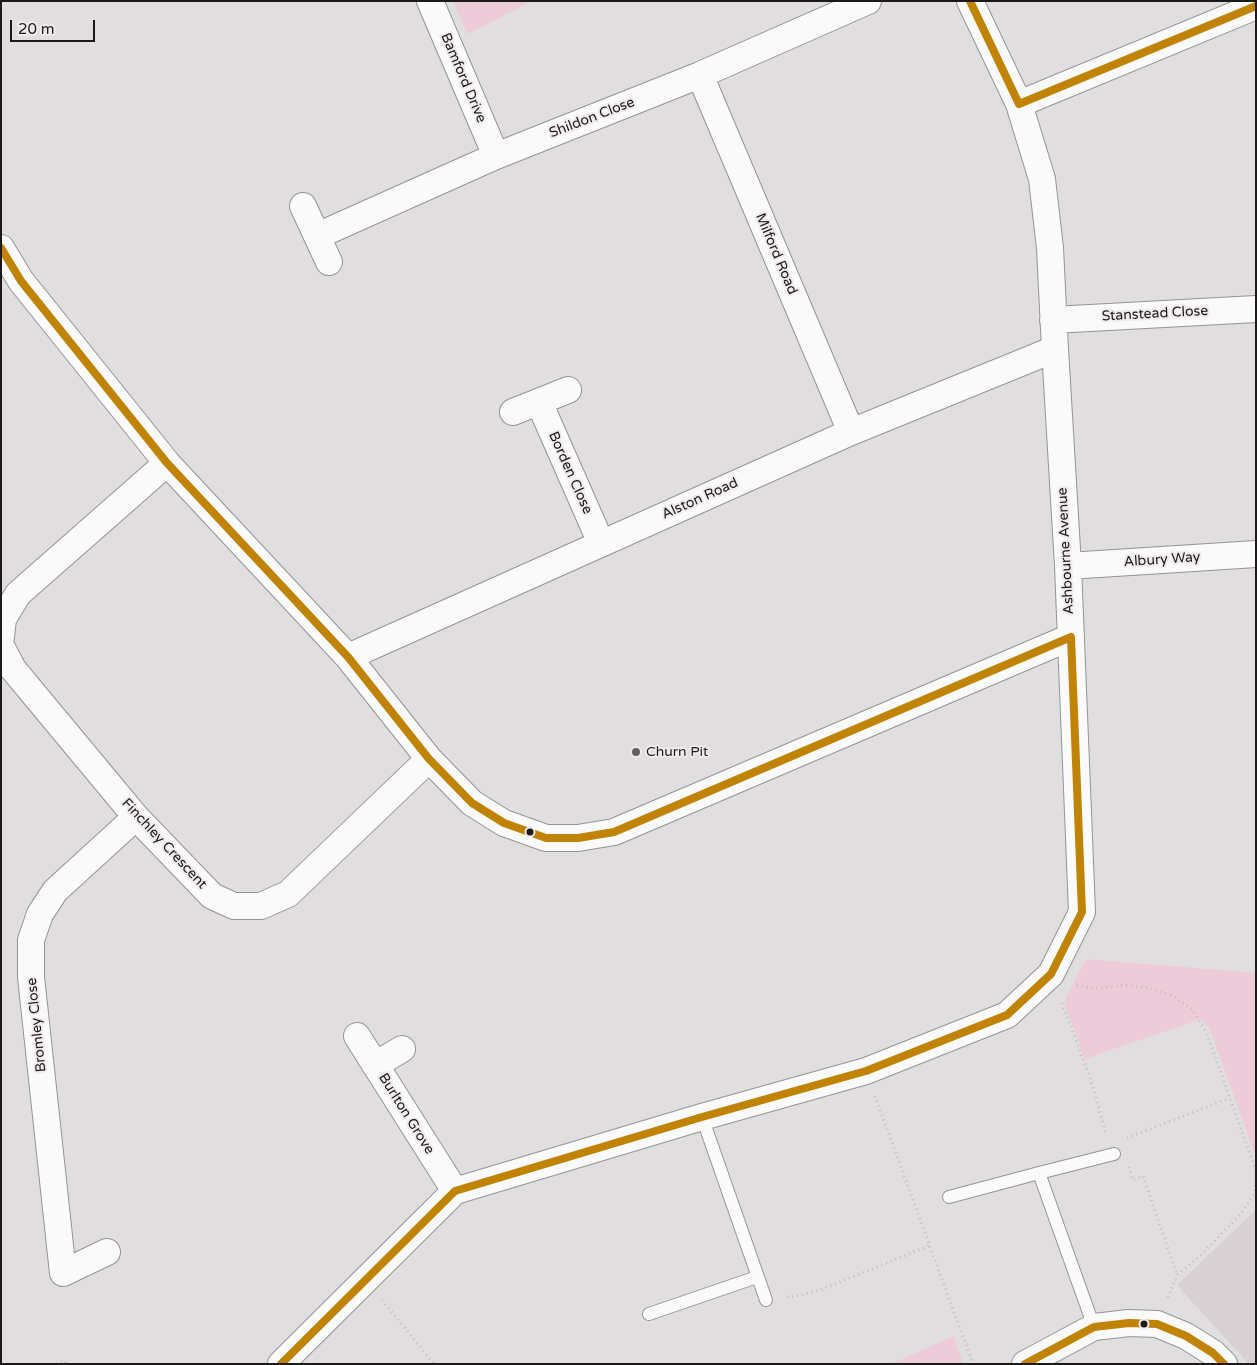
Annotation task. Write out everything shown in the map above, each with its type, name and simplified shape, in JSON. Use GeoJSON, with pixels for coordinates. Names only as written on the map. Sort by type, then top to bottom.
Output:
{"type":"FeatureCollection","features":[{"type":"Feature","properties":{"kind":"street","name":"Bamford Drive"},"geometry":{"type":"LineString","coordinates":[[430,1],[496,156]]}},
{"type":"Feature","properties":{"kind":"street","name":"Shildon Close"},"geometry":{"type":"LineString","coordinates":[[317,236],[496,156],[700,76],[868,1]]}},
{"type":"Feature","properties":{"kind":"street","name":"Ashbourne Avenue"},"geometry":{"type":"LineString","coordinates":[[281,1364],[455,1191],[702,1117],[866,1072],[1006,1015],[1051,974],[1082,912],[1068,566],[1050,248],[1042,179],[1019,104],[970,1]]}},
{"type":"Feature","properties":{"kind":"street"},"geometry":{"type":"LineString","coordinates":[[1019,104],[1256,6]]}},
{"type":"Feature","properties":{"kind":"street","name":"Milford Road"},"geometry":{"type":"LineString","coordinates":[[700,76],[851,432]]}},
{"type":"Feature","properties":{"kind":"street"},"geometry":{"type":"LineString","coordinates":[[303,206],[328,262]]}},
{"type":"Feature","properties":{"kind":"street"},"geometry":{"type":"LineString","coordinates":[[1,248],[21,281],[167,463],[348,657],[430,759],[472,803],[504,823],[546,838],[578,838],[614,832],[1071,637]]}},
{"type":"Feature","properties":{"kind":"street","name":"Stanstead Close"},"geometry":{"type":"LineString","coordinates":[[1053,320],[1256,309]]}},
{"type":"Feature","properties":{"kind":"street","name":"Alston Road"},"geometry":{"type":"LineString","coordinates":[[348,657],[851,432],[1055,348]]}},
{"type":"Feature","properties":{"kind":"street"},"geometry":{"type":"LineString","coordinates":[[513,412],[568,390]]}},
{"type":"Feature","properties":{"kind":"street","name":"Borden Close"},"geometry":{"type":"LineString","coordinates":[[539,402],[601,544]]}},
{"type":"Feature","properties":{"kind":"street"},"geometry":{"type":"LineString","coordinates":[[1,637],[3,619],[18,594],[167,463]]}},
{"type":"Feature","properties":{"kind":"street","name":"Albury Way"},"geometry":{"type":"LineString","coordinates":[[1068,566],[1256,554]]}},
{"type":"Feature","properties":{"kind":"street","name":"Finchley Crescent"},"geometry":{"type":"LineString","coordinates":[[1,646],[13,670],[136,816],[212,896],[234,906],[262,906],[288,894],[430,759]]}},
{"type":"Feature","properties":{"kind":"street","name":"Bromley Close"},"geometry":{"type":"LineString","coordinates":[[107,1252],[57,1277],[31,976],[31,940],[40,914],[56,891],[136,816]]}},
{"type":"Feature","properties":{"kind":"street","name":"Burlton Grove"},"geometry":{"type":"LineString","coordinates":[[357,1036],[455,1191]]}},
{"type":"Feature","properties":{"kind":"street"},"geometry":{"type":"LineString","coordinates":[[375,1065],[402,1049]]}},
{"type":"Feature","properties":{"kind":"street"},"geometry":{"type":"LineString","coordinates":[[1025,1364],[1094,1327],[1129,1323],[1157,1324],[1186,1336],[1213,1353],[1224,1364]]}},
{"type":"Feature","properties":{"kind":"lane"},"geometry":{"type":"LineString","coordinates":[[702,1117],[766,1300]]}},
{"type":"Feature","properties":{"kind":"lane"},"geometry":{"type":"LineString","coordinates":[[949,1196],[1039,1173],[1112,1150]]}},
{"type":"Feature","properties":{"kind":"lane"},"geometry":{"type":"LineString","coordinates":[[1039,1173],[1094,1327]]}},
{"type":"Feature","properties":{"kind":"lane"},"geometry":{"type":"LineString","coordinates":[[649,1314],[757,1277]]}},
{"type":"Feature","properties":{"kind":"path"},"geometry":{"type":"LineString","coordinates":[[1051,974],[1077,985],[1094,989],[1126,985],[1149,988],[1171,995],[1192,1009],[1207,1034],[1256,1171],[1255,1193],[1240,1215],[1200,1256],[1177,1275],[1157,1324]]}},
{"type":"Feature","properties":{"kind":"path"},"geometry":{"type":"LineString","coordinates":[[1051,974],[1091,1080],[1101,1120],[1119,1167],[1128,1164],[1133,1180],[1143,1176],[1177,1275]]}},
{"type":"Feature","properties":{"kind":"path"},"geometry":{"type":"LineString","coordinates":[[866,1072],[973,1364]]}},
{"type":"Feature","properties":{"kind":"path"},"geometry":{"type":"LineString","coordinates":[[1112,1150],[1230,1098]]}},
{"type":"Feature","properties":{"kind":"path"},"geometry":{"type":"LineString","coordinates":[[766,1300],[815,1292],[929,1246]]}},
{"type":"Feature","properties":{"kind":"path"},"geometry":{"type":"LineString","coordinates":[[366,1279],[434,1364]]}},
{"type":"Feature","properties":{"kind":"path"},"geometry":{"type":"LineString","coordinates":[[57,1364],[63,1360],[67,1364]]}},
{"type":"Feature","properties":{"kind":"shaded area"},"geometry":{"type":"Polygon","coordinates":[[[453,1],[532,1],[467,34],[453,1]]]}},
{"type":"Feature","properties":{"kind":"shaded area"},"geometry":{"type":"Polygon","coordinates":[[[1086,959],[1256,973],[1256,1157],[1210,1030],[1201,1019],[1085,1059],[1064,1002],[1086,959]]]}},
{"type":"Feature","properties":{"kind":"shaded area"},"geometry":{"type":"Polygon","coordinates":[[[1256,1210],[1256,1364],[1249,1364],[1177,1285],[1256,1210]]]}},
{"type":"Feature","properties":{"kind":"shaded area"},"geometry":{"type":"Polygon","coordinates":[[[954,1336],[963,1364],[891,1364],[954,1336]]]}},
{"type":"Feature","properties":{"kind":"transit line"},"geometry":{"type":"LineString","coordinates":[[970,1],[1019,104],[1256,6]]}},
{"type":"Feature","properties":{"kind":"transit line"},"geometry":{"type":"LineString","coordinates":[[1,248],[21,281],[167,463],[348,657],[429,759],[472,803],[504,823],[546,838],[578,838],[614,832],[1071,637],[1082,912],[1051,974],[1007,1015],[866,1071],[702,1117],[455,1191],[281,1364]]}},
{"type":"Feature","properties":{"kind":"transit line"},"geometry":{"type":"LineString","coordinates":[[1025,1364],[1094,1327],[1129,1323],[1157,1324],[1186,1336],[1213,1353],[1224,1364]]}},
{"type":"Feature","properties":{"kind":"place","name":"Churn Pit"},"geometry":{"type":"Point","coordinates":[636,752]}}]}
